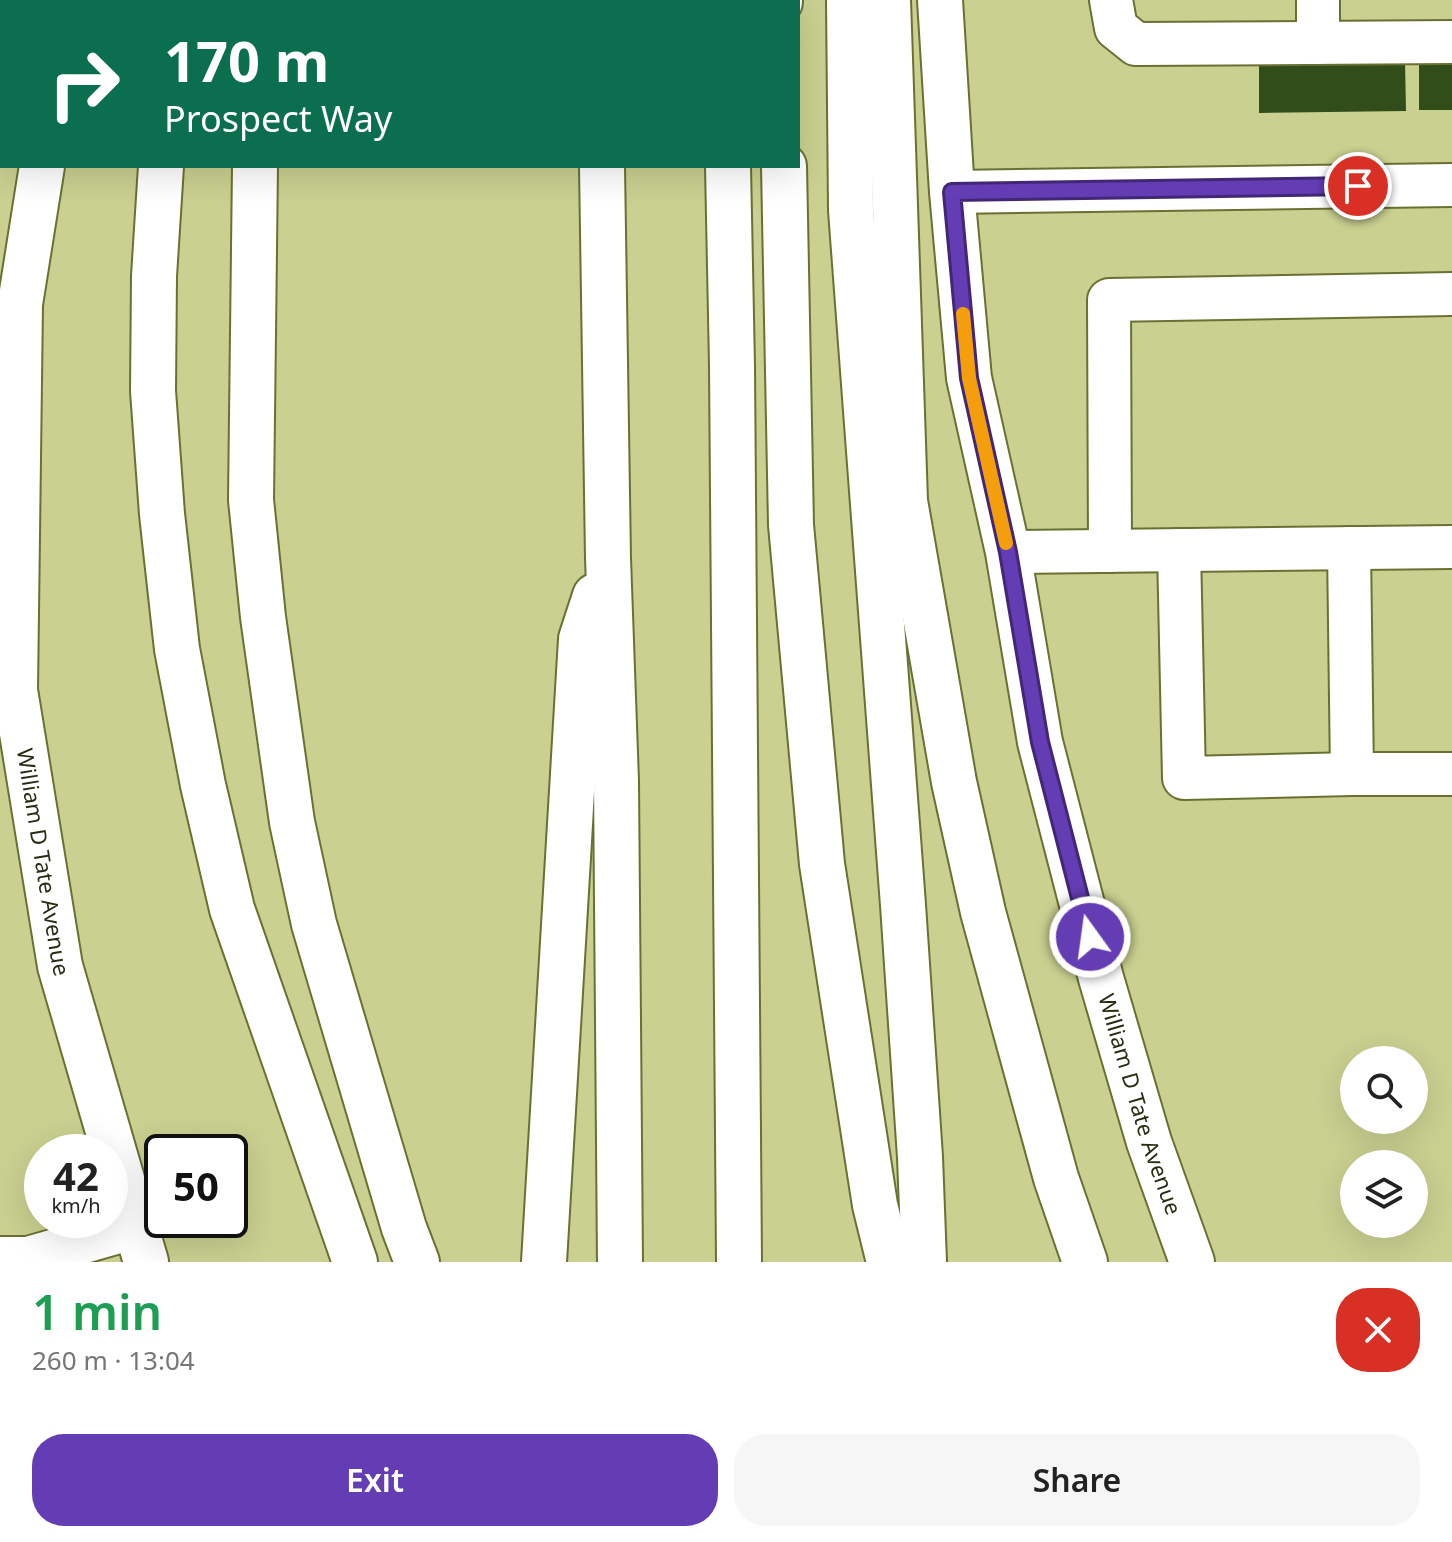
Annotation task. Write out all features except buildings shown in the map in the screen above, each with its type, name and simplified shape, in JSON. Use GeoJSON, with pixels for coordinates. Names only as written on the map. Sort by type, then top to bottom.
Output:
{"type":"FeatureCollection","features":[{"type":"Feature","properties":{"kind":"main road"},"geometry":{"type":"LineString","coordinates":[[849,0],[851,210],[912,1039],[924,1262]]}},
{"type":"Feature","properties":{"kind":"main road"},"geometry":{"type":"LineString","coordinates":[[888,0],[905,501],[954,782],[983,912],[1056,1178],[1085,1262]]}},
{"type":"Feature","properties":{"kind":"main road","name":"William D Tate Avenue"},"geometry":{"type":"LineString","coordinates":[[940,0],[952,192],[969,378],[1008,552],[1040,742],[1101,978],[1149,1142],[1192,1262]]}},
{"type":"Feature","properties":{"kind":"main road","name":"William D Tate Avenue"},"geometry":{"type":"LineString","coordinates":[[42,168],[20,304],[7,688],[60,966],[141,1244]]}},
{"type":"Feature","properties":{"kind":"main road"},"geometry":{"type":"LineString","coordinates":[[161,168],[154,276],[153,391],[162,514],[177,649],[203,785],[232,909],[352,1254]]}},
{"type":"Feature","properties":{"kind":"main road"},"geometry":{"type":"LineString","coordinates":[[255,168],[251,500],[263,617],[292,822],[314,924],[410,1245]]}},
{"type":"Feature","properties":{"kind":"main road"},"geometry":{"type":"LineString","coordinates":[[602,168],[608,558],[616,781],[620,1262]]}},
{"type":"Feature","properties":{"kind":"main road"},"geometry":{"type":"LineString","coordinates":[[728,168],[733,381],[739,1262]]}},
{"type":"Feature","properties":{"kind":"main road"},"geometry":{"type":"LineString","coordinates":[[784,168],[791,525],[822,864],[875,1205],[889,1262]]}},
{"type":"Feature","properties":{"kind":"main road"},"geometry":{"type":"LineString","coordinates":[[544,1262],[581,639],[608,558]]}},
{"type":"Feature","properties":{"kind":"street"},"geometry":{"type":"LineString","coordinates":[[1111,0],[1116,28],[1136,44],[1452,42]]}},
{"type":"Feature","properties":{"kind":"street"},"geometry":{"type":"LineString","coordinates":[[1318,0],[1318,43]]}},
{"type":"Feature","properties":{"kind":"street"},"geometry":{"type":"LineString","coordinates":[[952,192],[1452,185]]}},
{"type":"Feature","properties":{"kind":"street"},"geometry":{"type":"LineString","coordinates":[[1110,551],[1109,300],[1452,294]]}},
{"type":"Feature","properties":{"kind":"street"},"geometry":{"type":"LineString","coordinates":[[1008,552],[1452,547]]}},
{"type":"Feature","properties":{"kind":"street"},"geometry":{"type":"LineString","coordinates":[[1349,548],[1352,774]]}},
{"type":"Feature","properties":{"kind":"street"},"geometry":{"type":"LineString","coordinates":[[1179,550],[1184,778],[1452,774]]}},
{"type":"Feature","properties":{"kind":"street"},"geometry":{"type":"LineString","coordinates":[[0,1258],[28,1258],[141,1244]]}},
{"type":"Feature","properties":{"kind":"slow traffic"},"geometry":{"type":"LineString","coordinates":[[963,314],[969,378],[1006,543]]}},
{"type":"Feature","properties":{"kind":"route"},"geometry":{"type":"LineString","coordinates":[[1090,937],[1040,742],[1008,552],[969,378],[952,192],[1358,186]]}}]}
